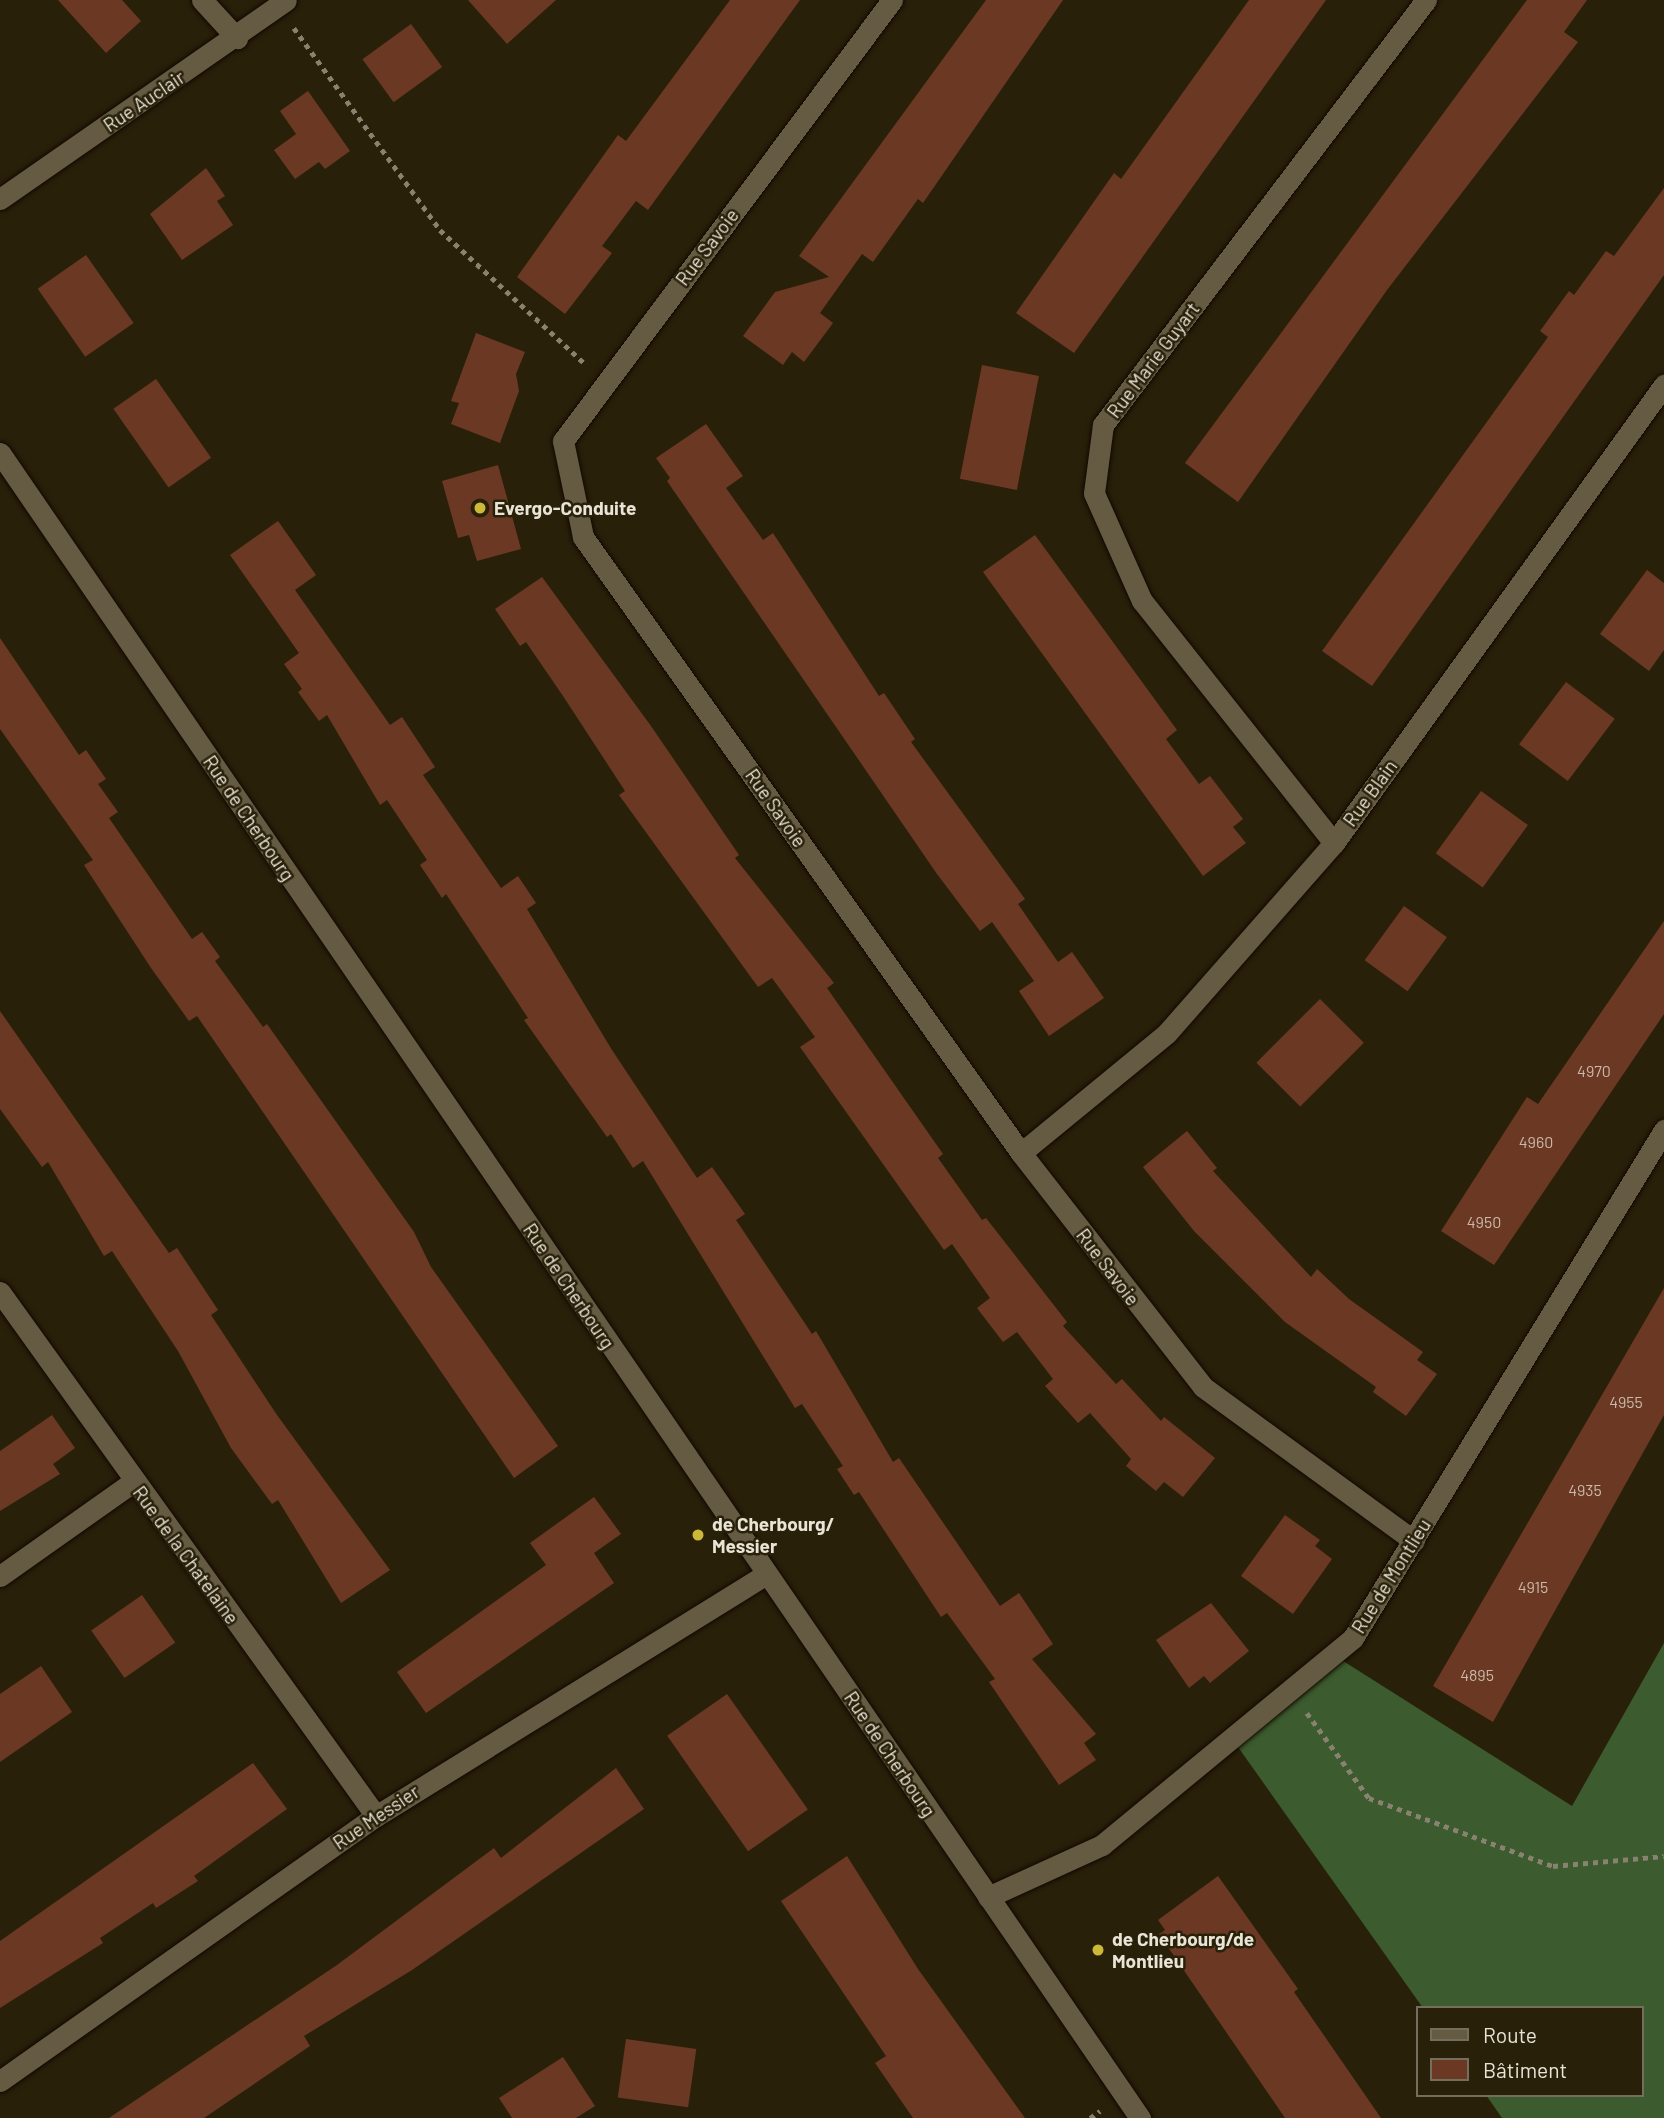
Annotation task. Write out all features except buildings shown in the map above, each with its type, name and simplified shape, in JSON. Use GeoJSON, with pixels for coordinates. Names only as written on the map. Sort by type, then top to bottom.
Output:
{"type":"FeatureCollection","features":[{"type":"Feature","properties":{"kind":"street"},"geometry":{"type":"LineString","coordinates":[[202,0],[237,38]]}},
{"type":"Feature","properties":{"kind":"street","name":"Rue Savoie"},"geometry":{"type":"LineString","coordinates":[[892,0],[563,440],[583,537],[1021,1153],[1203,1387],[1413,1541]]}},
{"type":"Feature","properties":{"kind":"street","name":"Rue Marie Guyart"},"geometry":{"type":"LineString","coordinates":[[1334,843],[1142,601],[1094,493],[1103,425],[1426,0]]}},
{"type":"Feature","properties":{"kind":"street","name":"Rue Auclair"},"geometry":{"type":"LineString","coordinates":[[0,199],[237,38],[282,3]]}},
{"type":"Feature","properties":{"kind":"street","name":"Rue Blain"},"geometry":{"type":"LineString","coordinates":[[1021,1153],[1167,1033],[1334,843],[1664,385]]}},
{"type":"Feature","properties":{"kind":"street","name":"Rue de Cherbourg"},"geometry":{"type":"LineString","coordinates":[[0,453],[1140,2118]]}},
{"type":"Feature","properties":{"kind":"street","name":"Rue de Montlieu"},"geometry":{"type":"LineString","coordinates":[[988,1897],[1102,1845],[1353,1638],[1664,1130]]}},
{"type":"Feature","properties":{"kind":"street","name":"Rue de la Chatelaine"},"geometry":{"type":"LineString","coordinates":[[0,1292],[133,1482],[376,1816]]}},
{"type":"Feature","properties":{"kind":"street"},"geometry":{"type":"LineString","coordinates":[[0,1576],[133,1482]]}},
{"type":"Feature","properties":{"kind":"street","name":"Rue Messier"},"geometry":{"type":"LineString","coordinates":[[0,2081],[376,1816],[766,1574]]}},
{"type":"Feature","properties":{"kind":"path"},"geometry":{"type":"LineString","coordinates":[[282,3],[440,230],[606,383]]}},
{"type":"Feature","properties":{"kind":"path"},"geometry":{"type":"LineString","coordinates":[[1290,1690],[1369,1798],[1553,1866],[1664,1856]]}},
{"type":"Feature","properties":{"kind":"green space"},"geometry":{"type":"Polygon","coordinates":[[[1664,1643],[1664,2118],[1502,2118],[1487,2097],[1643,2097],[1643,2006],[1422,2006],[1238,1747],[1340,1659],[1572,1806],[1664,1643]]]}},
{"type":"Feature","properties":{"kind":"place","name":"Evergo-Conduite"},"geometry":{"type":"Point","coordinates":[480,508]}},
{"type":"Feature","properties":{"kind":"place","name":"de Cherbourg/ Messier"},"geometry":{"type":"Point","coordinates":[698,1535]}},
{"type":"Feature","properties":{"kind":"place","name":"de Cherbourg/de Montlieu"},"geometry":{"type":"Point","coordinates":[1098,1950]}}]}
